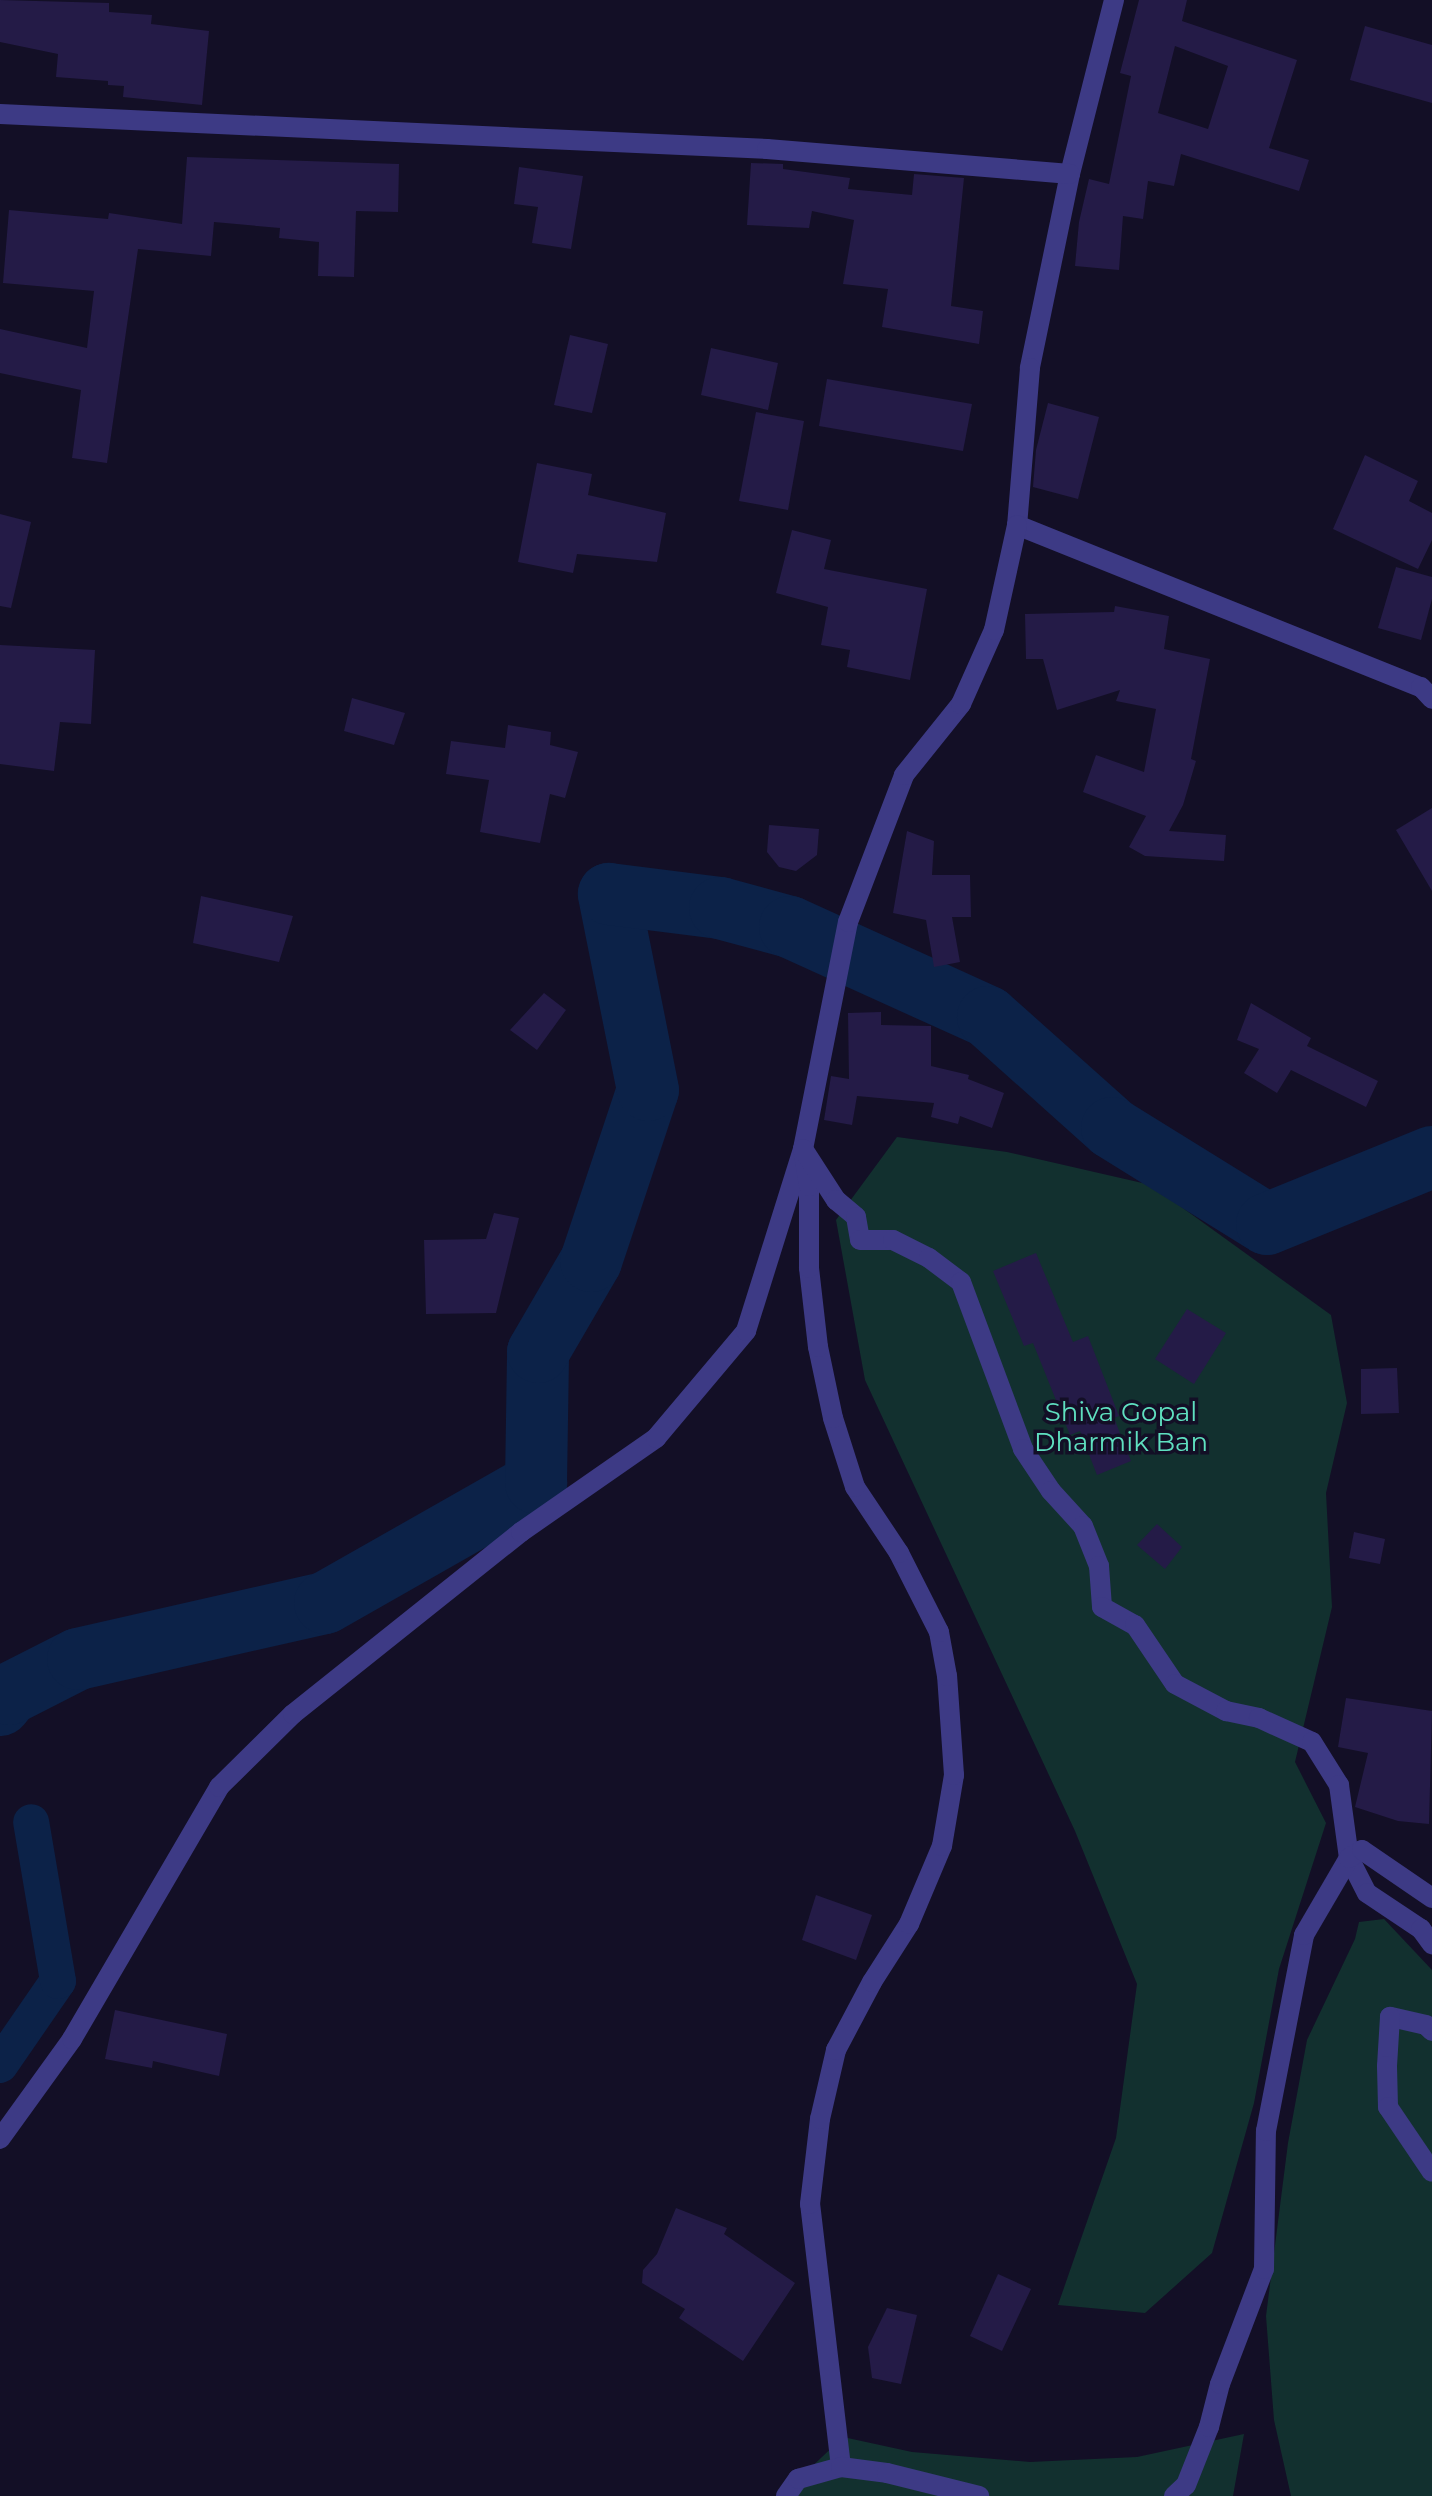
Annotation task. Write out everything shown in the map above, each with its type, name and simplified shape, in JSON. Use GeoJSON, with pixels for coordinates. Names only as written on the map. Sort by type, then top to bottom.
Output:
{"type":"FeatureCollection","features":[{"type":"Feature","properties":{"kind":"street"},"geometry":{"type":"LineString","coordinates":[[0,2139],[72,2039],[219,1787],[293,1714],[521,1532],[656,1438],[746,1331],[803,1149],[848,922],[904,775],[961,704],[994,630],[1017,525],[1030,368],[1070,174],[1114,0]]}},
{"type":"Feature","properties":{"kind":"street"},"geometry":{"type":"LineString","coordinates":[[0,114],[767,149],[1070,174]]}},
{"type":"Feature","properties":{"kind":"street"},"geometry":{"type":"LineString","coordinates":[[1017,525],[1421,687],[1432,699]]}},
{"type":"Feature","properties":{"kind":"street"},"geometry":{"type":"LineString","coordinates":[[803,1149],[836,1200],[856,1217],[860,1240],[893,1240],[929,1258],[961,1282],[1023,1449],[1051,1491],[1083,1526],[1099,1566],[1102,1607],[1135,1625],[1175,1684],[1226,1711],[1259,1718],[1312,1742],[1339,1785],[1349,1858],[1367,1893],[1421,1929],[1432,1944]]}},
{"type":"Feature","properties":{"kind":"street"},"geometry":{"type":"LineString","coordinates":[[803,1149],[809,1186],[809,1268],[818,1347],[833,1418],[855,1487],[899,1553],[939,1632],[947,1676],[954,1775],[942,1846],[909,1924],[872,1982],[836,2050],[820,2119],[810,2204],[841,2467]]}},
{"type":"Feature","properties":{"kind":"street"},"geometry":{"type":"LineString","coordinates":[[1174,2496],[1186,2485],[1209,2427],[1220,2384],[1264,2269],[1266,2131],[1304,1935],[1349,1858],[1362,1850],[1432,1898]]}},
{"type":"Feature","properties":{"kind":"street"},"geometry":{"type":"LineString","coordinates":[[1432,2031],[1426,2025],[1390,2017],[1387,2066],[1388,2107],[1432,2172]]}},
{"type":"Feature","properties":{"kind":"street"},"geometry":{"type":"LineString","coordinates":[[786,2496],[798,2479],[841,2467],[887,2473],[979,2496]]}},
{"type":"Feature","properties":{"kind":"green space","name":"Shiva Gopal Dharmik Ban"},"geometry":{"type":"Polygon","coordinates":[[[897,1137],[1007,1152],[1151,1185],[1331,1315],[1347,1403],[1326,1493],[1332,1607],[1295,1762],[1326,1823],[1279,1969],[1254,2103],[1212,2253],[1145,2313],[1058,2305],[1116,2138],[1137,1984],[1075,1831],[865,1380],[836,1220],[897,1137]]]}},
{"type":"Feature","properties":{"kind":"green space"},"geometry":{"type":"Polygon","coordinates":[[[1384,1919],[1432,1970],[1432,2496],[1291,2496],[1274,2420],[1266,2316],[1288,2143],[1307,2040],[1355,1939],[1359,1922],[1384,1919]]]}},
{"type":"Feature","properties":{"kind":"green space"},"geometry":{"type":"Polygon","coordinates":[[[1244,2434],[1233,2496],[781,2496],[843,2437],[912,2452],[1030,2462],[1137,2457],[1244,2434]]]}},
{"type":"Feature","properties":{"kind":"building"},"geometry":{"type":"Polygon","coordinates":[[[0,0],[109,3],[109,12],[152,15],[151,24],[209,31],[202,105],[123,97],[124,86],[108,85],[108,81],[56,77],[58,54],[0,42],[0,0]]]}},
{"type":"Feature","properties":{"kind":"building"},"geometry":{"type":"Polygon","coordinates":[[[1139,0],[1187,0],[1182,21],[1297,60],[1269,148],[1309,160],[1299,191],[1181,154],[1174,186],[1148,181],[1143,219],[1123,216],[1119,270],[1075,266],[1079,222],[1089,179],[1109,184],[1131,76],[1120,73],[1139,0]],[[1175,46],[1158,113],[1208,129],[1228,66],[1175,46]]]}},
{"type":"Feature","properties":{"kind":"building"},"geometry":{"type":"Polygon","coordinates":[[[1365,26],[1432,45],[1432,103],[1350,80],[1365,26]]]}},
{"type":"Feature","properties":{"kind":"building"},"geometry":{"type":"Polygon","coordinates":[[[187,157],[399,164],[398,212],[356,211],[354,277],[318,276],[319,242],[279,238],[280,228],[214,222],[211,256],[138,249],[107,463],[72,458],[81,390],[0,373],[0,329],[87,348],[94,291],[3,283],[9,210],[108,219],[109,213],[182,224],[187,157]]]}},
{"type":"Feature","properties":{"kind":"building"},"geometry":{"type":"Polygon","coordinates":[[[751,163],[783,164],[783,169],[850,178],[848,189],[912,195],[914,174],[964,178],[951,306],[983,311],[979,344],[882,327],[888,289],[843,284],[854,220],[812,211],[809,228],[747,225],[751,163]]]}},
{"type":"Feature","properties":{"kind":"building"},"geometry":{"type":"Polygon","coordinates":[[[519,167],[583,176],[571,249],[532,243],[538,207],[514,204],[519,167]]]}},
{"type":"Feature","properties":{"kind":"building"},"geometry":{"type":"Polygon","coordinates":[[[570,335],[608,344],[592,413],[554,405],[570,335]]]}},
{"type":"Feature","properties":{"kind":"building"},"geometry":{"type":"Polygon","coordinates":[[[711,348],[778,363],[768,410],[701,395],[711,348]]]}},
{"type":"Feature","properties":{"kind":"building"},"geometry":{"type":"Polygon","coordinates":[[[827,379],[972,404],[963,451],[819,426],[827,379]]]}},
{"type":"Feature","properties":{"kind":"building"},"geometry":{"type":"Polygon","coordinates":[[[1048,403],[1099,417],[1078,499],[1033,487],[1036,450],[1048,403]]]}},
{"type":"Feature","properties":{"kind":"building"},"geometry":{"type":"Polygon","coordinates":[[[756,412],[804,421],[788,510],[739,501],[756,412]]]}},
{"type":"Feature","properties":{"kind":"building"},"geometry":{"type":"Polygon","coordinates":[[[1365,455],[1418,481],[1409,501],[1432,513],[1432,540],[1418,569],[1333,529],[1365,455]]]}},
{"type":"Feature","properties":{"kind":"building"},"geometry":{"type":"Polygon","coordinates":[[[537,463],[592,474],[588,495],[666,513],[657,562],[577,554],[573,573],[518,562],[537,463]]]}},
{"type":"Feature","properties":{"kind":"building"},"geometry":{"type":"Polygon","coordinates":[[[0,514],[31,522],[11,608],[0,606],[0,514]]]}},
{"type":"Feature","properties":{"kind":"building"},"geometry":{"type":"Polygon","coordinates":[[[792,530],[831,540],[824,569],[927,589],[910,680],[847,667],[850,650],[821,645],[828,607],[776,593],[792,530]]]}},
{"type":"Feature","properties":{"kind":"building"},"geometry":{"type":"Polygon","coordinates":[[[1396,567],[1432,577],[1432,599],[1421,640],[1378,628],[1396,567]]]}},
{"type":"Feature","properties":{"kind":"building"},"geometry":{"type":"Polygon","coordinates":[[[1115,606],[1169,616],[1164,649],[1210,659],[1191,759],[1196,761],[1183,805],[1169,831],[1226,835],[1224,861],[1145,856],[1129,847],[1146,816],[1083,792],[1096,755],[1144,772],[1156,709],[1116,701],[1120,690],[1057,710],[1043,659],[1026,659],[1025,614],[1114,612],[1115,606]]]}},
{"type":"Feature","properties":{"kind":"building"},"geometry":{"type":"Polygon","coordinates":[[[0,645],[95,650],[91,724],[60,722],[54,771],[0,764],[0,645]]]}},
{"type":"Feature","properties":{"kind":"building"},"geometry":{"type":"Polygon","coordinates":[[[352,698],[405,713],[394,745],[344,731],[352,698]]]}},
{"type":"Feature","properties":{"kind":"building"},"geometry":{"type":"Polygon","coordinates":[[[508,725],[551,732],[550,745],[578,752],[565,798],[550,794],[540,843],[480,832],[489,780],[446,774],[451,741],[505,748],[508,725]]]}},
{"type":"Feature","properties":{"kind":"building"},"geometry":{"type":"Polygon","coordinates":[[[1432,808],[1432,891],[1396,830],[1432,808]]]}},
{"type":"Feature","properties":{"kind":"building"},"geometry":{"type":"Polygon","coordinates":[[[769,825],[819,829],[817,855],[796,871],[779,867],[767,852],[769,825]]]}},
{"type":"Feature","properties":{"kind":"building"},"geometry":{"type":"Polygon","coordinates":[[[907,831],[934,841],[932,875],[970,875],[971,917],[952,917],[960,962],[934,967],[926,920],[893,913],[907,831]]]}},
{"type":"Feature","properties":{"kind":"building"},"geometry":{"type":"Polygon","coordinates":[[[201,896],[293,916],[279,962],[193,943],[201,896]]]}},
{"type":"Feature","properties":{"kind":"building"},"geometry":{"type":"Polygon","coordinates":[[[544,993],[566,1010],[537,1050],[510,1030],[544,993]]]}},
{"type":"Feature","properties":{"kind":"building"},"geometry":{"type":"Polygon","coordinates":[[[1251,1003],[1311,1038],[1307,1046],[1378,1081],[1366,1107],[1291,1070],[1277,1093],[1244,1073],[1259,1049],[1237,1040],[1251,1003]]]}},
{"type":"Feature","properties":{"kind":"building"},"geometry":{"type":"Polygon","coordinates":[[[881,1012],[881,1025],[931,1026],[931,1066],[969,1075],[968,1079],[1004,1093],[992,1128],[960,1116],[958,1124],[931,1117],[934,1103],[857,1096],[852,1125],[824,1120],[831,1076],[849,1079],[848,1013],[881,1012]]]}},
{"type":"Feature","properties":{"kind":"building"},"geometry":{"type":"Polygon","coordinates":[[[494,1213],[519,1218],[496,1313],[426,1314],[424,1240],[486,1239],[494,1213]]]}},
{"type":"Feature","properties":{"kind":"building"},"geometry":{"type":"Polygon","coordinates":[[[1036,1253],[1073,1342],[1088,1336],[1119,1416],[1114,1418],[1131,1461],[1097,1475],[1080,1431],[1070,1435],[1033,1343],[1024,1346],[993,1271],[1036,1253]]]}},
{"type":"Feature","properties":{"kind":"building"},"geometry":{"type":"Polygon","coordinates":[[[1187,1309],[1226,1333],[1194,1384],[1155,1359],[1187,1309]]]}},
{"type":"Feature","properties":{"kind":"building"},"geometry":{"type":"Polygon","coordinates":[[[1397,1368],[1399,1413],[1361,1414],[1361,1369],[1397,1368]]]}},
{"type":"Feature","properties":{"kind":"building"},"geometry":{"type":"Polygon","coordinates":[[[1157,1524],[1182,1547],[1165,1569],[1137,1545],[1157,1524]]]}},
{"type":"Feature","properties":{"kind":"building"},"geometry":{"type":"Polygon","coordinates":[[[1354,1532],[1385,1539],[1380,1564],[1349,1558],[1354,1532]]]}},
{"type":"Feature","properties":{"kind":"building"},"geometry":{"type":"Polygon","coordinates":[[[1346,1698],[1432,1711],[1429,1824],[1398,1821],[1355,1807],[1368,1753],[1338,1747],[1346,1698]]]}},
{"type":"Feature","properties":{"kind":"building"},"geometry":{"type":"Polygon","coordinates":[[[816,1895],[872,1915],[856,1960],[802,1940],[816,1895]]]}},
{"type":"Feature","properties":{"kind":"building"},"geometry":{"type":"Polygon","coordinates":[[[115,2010],[227,2034],[219,2076],[153,2061],[152,2068],[105,2059],[115,2010]]]}},
{"type":"Feature","properties":{"kind":"building"},"geometry":{"type":"Polygon","coordinates":[[[676,2208],[727,2228],[724,2234],[795,2283],[743,2361],[679,2318],[685,2309],[642,2283],[643,2270],[657,2254],[676,2208]]]}},
{"type":"Feature","properties":{"kind":"building"},"geometry":{"type":"Polygon","coordinates":[[[998,2274],[1031,2289],[1002,2351],[970,2336],[998,2274]]]}},
{"type":"Feature","properties":{"kind":"building"},"geometry":{"type":"Polygon","coordinates":[[[887,2308],[917,2315],[901,2384],[872,2378],[868,2347],[887,2308]]]}},
{"type":"Feature","properties":{"kind":"waterway"},"geometry":{"type":"LineString","coordinates":[[0,1705],[9,1694],[78,1659],[325,1603],[536,1483],[538,1352],[591,1261],[648,1090],[609,894],[720,908],[790,927],[988,1017],[1112,1128],[1267,1224],[1432,1157]]}},
{"type":"Feature","properties":{"kind":"waterway"},"geometry":{"type":"LineString","coordinates":[[0,2065],[58,1981],[31,1822]]}}]}
